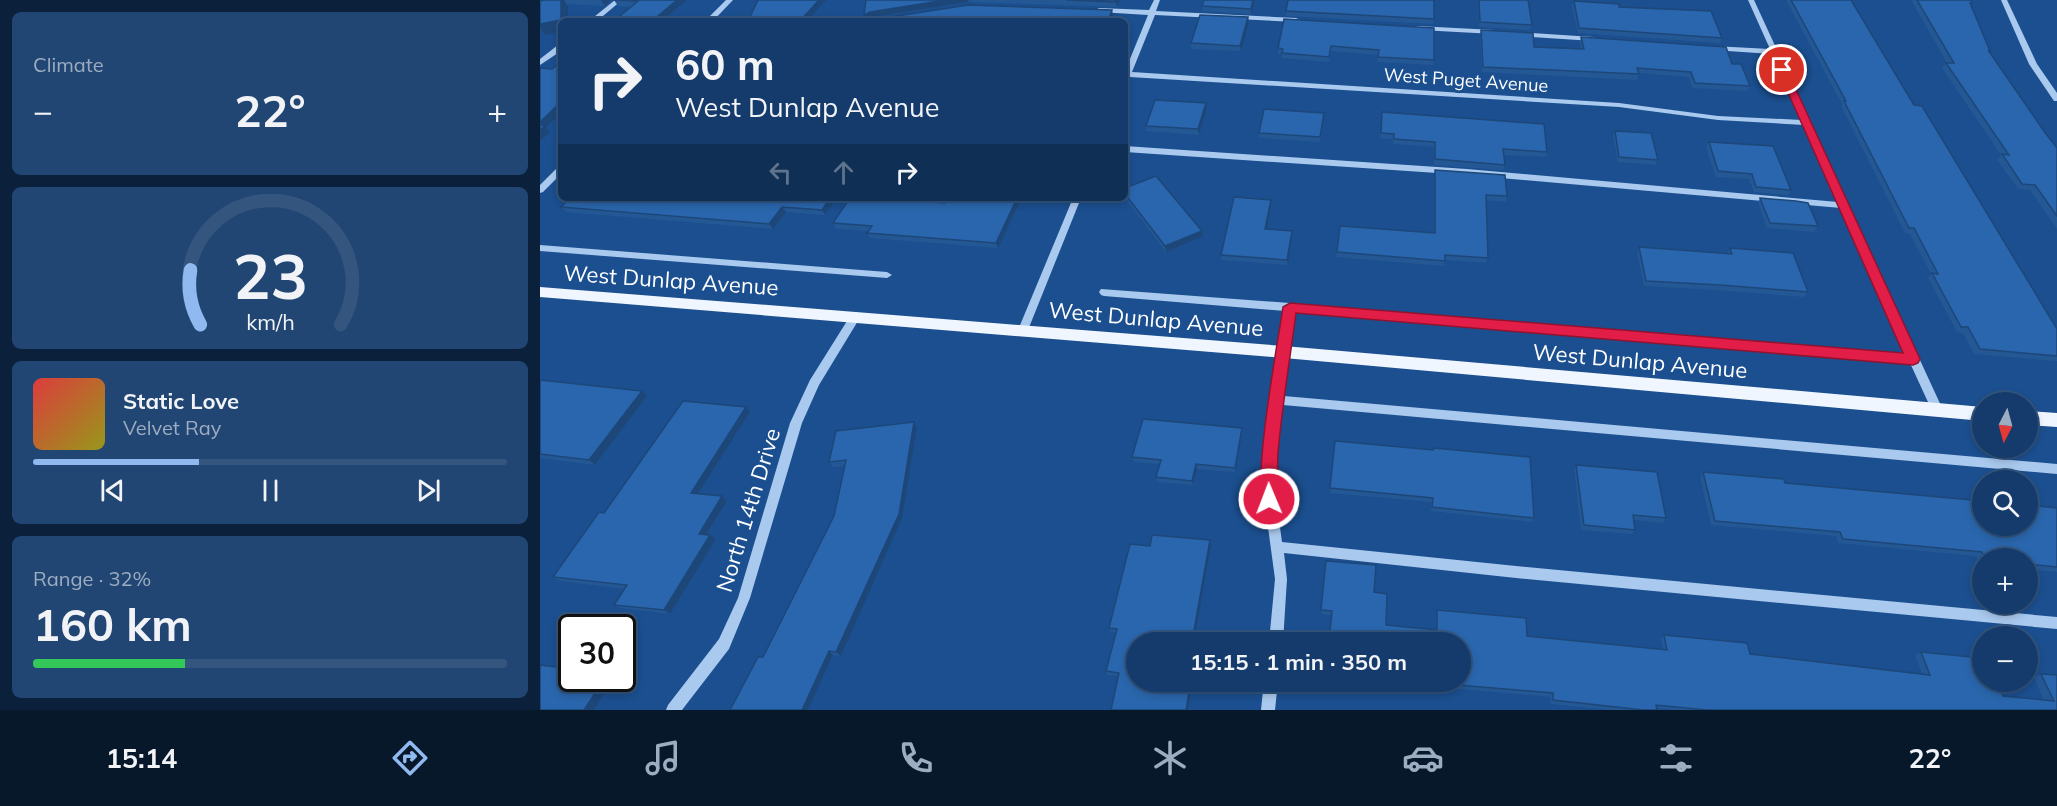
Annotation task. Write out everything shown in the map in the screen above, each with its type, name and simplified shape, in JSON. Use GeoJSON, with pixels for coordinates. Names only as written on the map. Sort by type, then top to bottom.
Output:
{"type":"FeatureCollection","features":[{"type":"Feature","properties":{"kind":"main road","name":"West Dunlap Avenue"},"geometry":{"type":"LineString","coordinates":[[540,292],[1284,352],[1972,413]]}},
{"type":"Feature","properties":{"kind":"main road"},"geometry":{"type":"LineString","coordinates":[[2038,419],[2057,420]]}},
{"type":"Feature","properties":{"kind":"street"},"geometry":{"type":"LineString","coordinates":[[597,18],[619,0]]}},
{"type":"Feature","properties":{"kind":"street"},"geometry":{"type":"LineString","coordinates":[[712,18],[730,0]]}},
{"type":"Feature","properties":{"kind":"street"},"geometry":{"type":"LineString","coordinates":[[1751,0],[1842,205],[1937,410]]}},
{"type":"Feature","properties":{"kind":"street"},"geometry":{"type":"LineString","coordinates":[[2004,0],[2033,64],[2057,99]]}},
{"type":"Feature","properties":{"kind":"street"},"geometry":{"type":"LineString","coordinates":[[1128,71],[1158,1]]}},
{"type":"Feature","properties":{"kind":"street"},"geometry":{"type":"LineString","coordinates":[[1094,10],[1306,21]]}},
{"type":"Feature","properties":{"kind":"street"},"geometry":{"type":"LineString","coordinates":[[1414,27],[1498,32]]}},
{"type":"Feature","properties":{"kind":"street"},"geometry":{"type":"LineString","coordinates":[[1510,33],[1603,39]]}},
{"type":"Feature","properties":{"kind":"street"},"geometry":{"type":"LineString","coordinates":[[1706,47],[1775,52]]}},
{"type":"Feature","properties":{"kind":"street"},"geometry":{"type":"LineString","coordinates":[[540,63],[558,49]]}},
{"type":"Feature","properties":{"kind":"street","name":"West Puget Avenue"},"geometry":{"type":"LineString","coordinates":[[1128,76],[1573,102],[1718,118],[1805,123]]}},
{"type":"Feature","properties":{"kind":"street"},"geometry":{"type":"LineString","coordinates":[[1128,148],[1467,172],[1842,205]]}},
{"type":"Feature","properties":{"kind":"street"},"geometry":{"type":"LineString","coordinates":[[540,190],[558,172]]}},
{"type":"Feature","properties":{"kind":"street"},"geometry":{"type":"LineString","coordinates":[[1023,330],[1076,201]]}},
{"type":"Feature","properties":{"kind":"street","name":"West Dunlap Avenue"},"geometry":{"type":"LineString","coordinates":[[540,248],[887,275]]}},
{"type":"Feature","properties":{"kind":"street","name":"West Dunlap Avenue"},"geometry":{"type":"LineString","coordinates":[[1104,292],[1913,359]]}},
{"type":"Feature","properties":{"kind":"street"},"geometry":{"type":"LineString","coordinates":[[1277,632],[1281,579],[1268,483],[1290,307]]}},
{"type":"Feature","properties":{"kind":"street","name":"North 14th Drive"},"geometry":{"type":"LineString","coordinates":[[673,710],[724,644],[744,598],[796,423],[814,383],[856,316]]}},
{"type":"Feature","properties":{"kind":"street"},"geometry":{"type":"LineString","coordinates":[[1278,400],[2057,469]]}},
{"type":"Feature","properties":{"kind":"street"},"geometry":{"type":"LineString","coordinates":[[1278,547],[2057,623]]}},
{"type":"Feature","properties":{"kind":"street"},"geometry":{"type":"LineString","coordinates":[[1268,710],[1270,692]]}},
{"type":"Feature","properties":{"kind":"building"},"geometry":{"type":"Polygon","coordinates":[[[561,0],[561,18],[540,24],[540,1],[561,0]]]}},
{"type":"Feature","properties":{"kind":"building"},"geometry":{"type":"Polygon","coordinates":[[[614,0],[677,0],[656,18],[618,18],[638,1],[614,0]]]}},
{"type":"Feature","properties":{"kind":"building"},"geometry":{"type":"Polygon","coordinates":[[[758,0],[819,0],[803,18],[749,18],[758,0]]]}},
{"type":"Feature","properties":{"kind":"building"},"geometry":{"type":"Polygon","coordinates":[[[866,0],[946,0],[870,12],[864,15],[866,0]]]}},
{"type":"Feature","properties":{"kind":"building"},"geometry":{"type":"Polygon","coordinates":[[[1066,0],[1117,0],[1116,2],[1066,0]]]}},
{"type":"Feature","properties":{"kind":"building"},"geometry":{"type":"Polygon","coordinates":[[[1204,0],[1253,0],[1251,9],[1202,6],[1204,0]]]}},
{"type":"Feature","properties":{"kind":"building"},"geometry":{"type":"Polygon","coordinates":[[[1288,0],[1434,0],[1434,19],[1286,11],[1288,0]]]}},
{"type":"Feature","properties":{"kind":"building"},"geometry":{"type":"Polygon","coordinates":[[[1479,0],[1528,0],[1532,25],[1480,22],[1479,0]]]}},
{"type":"Feature","properties":{"kind":"building"},"geometry":{"type":"Polygon","coordinates":[[[1791,0],[1851,0],[1914,105],[1922,106],[2057,329],[2057,356],[1980,349],[1968,327],[1961,327],[1932,273],[1938,274],[1914,228],[1909,228],[1844,101],[1846,101],[1791,0]]]}},
{"type":"Feature","properties":{"kind":"building"},"geometry":{"type":"Polygon","coordinates":[[[1917,0],[1971,0],[1972,3],[1970,3],[1990,51],[1988,50],[2057,148],[2057,216],[2035,185],[2022,184],[2002,154],[2009,155],[1946,63],[1954,63],[1917,0]]]}},
{"type":"Feature","properties":{"kind":"building"},"geometry":{"type":"Polygon","coordinates":[[[1574,1],[1619,4],[1619,7],[1711,11],[1722,38],[1579,28],[1574,1]]]}},
{"type":"Feature","properties":{"kind":"building"},"geometry":{"type":"Polygon","coordinates":[[[968,5],[1112,10],[1109,18],[884,18],[968,5]]]}},
{"type":"Feature","properties":{"kind":"building"},"geometry":{"type":"Polygon","coordinates":[[[1200,15],[1248,17],[1240,46],[1191,43],[1200,15]]]}},
{"type":"Feature","properties":{"kind":"building"},"geometry":{"type":"Polygon","coordinates":[[[1284,19],[1434,28],[1434,60],[1378,57],[1379,50],[1331,46],[1329,57],[1282,53],[1283,49],[1278,48],[1284,19]]]}},
{"type":"Feature","properties":{"kind":"building"},"geometry":{"type":"Polygon","coordinates":[[[1481,30],[1533,33],[1534,47],[1584,49],[1581,37],[1726,47],[1732,64],[1741,64],[1750,86],[1695,83],[1691,72],[1637,68],[1639,74],[1483,67],[1481,30]]]}},
{"type":"Feature","properties":{"kind":"building"},"geometry":{"type":"Polygon","coordinates":[[[558,64],[558,105],[540,122],[540,68],[552,69],[558,64]]]}},
{"type":"Feature","properties":{"kind":"building"},"geometry":{"type":"Polygon","coordinates":[[[1155,100],[1206,103],[1198,129],[1146,126],[1155,100]]]}},
{"type":"Feature","properties":{"kind":"building"},"geometry":{"type":"Polygon","coordinates":[[[1264,109],[1324,113],[1320,137],[1259,133],[1264,109]]]}},
{"type":"Feature","properties":{"kind":"building"},"geometry":{"type":"Polygon","coordinates":[[[1382,112],[1544,124],[1547,152],[1503,149],[1505,165],[1435,159],[1435,142],[1394,139],[1394,134],[1381,133],[1382,112]]]}},
{"type":"Feature","properties":{"kind":"building"},"geometry":{"type":"Polygon","coordinates":[[[1615,131],[1651,133],[1658,160],[1619,157],[1615,131]]]}},
{"type":"Feature","properties":{"kind":"building"},"geometry":{"type":"Polygon","coordinates":[[[1709,142],[1773,146],[1791,190],[1756,187],[1752,174],[1718,171],[1709,142]]]}},
{"type":"Feature","properties":{"kind":"building"},"geometry":{"type":"Polygon","coordinates":[[[1435,170],[1505,175],[1507,196],[1486,195],[1488,258],[1445,255],[1445,261],[1337,252],[1340,226],[1435,233],[1435,170]]]}},
{"type":"Feature","properties":{"kind":"building"},"geometry":{"type":"Polygon","coordinates":[[[1156,176],[1202,231],[1165,246],[1128,198],[1128,187],[1156,176]]]}},
{"type":"Feature","properties":{"kind":"building"},"geometry":{"type":"Polygon","coordinates":[[[1234,197],[1271,200],[1265,229],[1292,231],[1287,260],[1221,255],[1234,197]]]}},
{"type":"Feature","properties":{"kind":"building"},"geometry":{"type":"Polygon","coordinates":[[[1760,198],[1808,203],[1818,226],[1770,223],[1760,198]]]}},
{"type":"Feature","properties":{"kind":"building"},"geometry":{"type":"Polygon","coordinates":[[[567,201],[828,201],[822,210],[782,207],[769,224],[561,207],[567,201]]]}},
{"type":"Feature","properties":{"kind":"building"},"geometry":{"type":"Polygon","coordinates":[[[848,201],[945,203],[946,201],[1016,201],[996,243],[867,233],[872,226],[833,223],[848,201]]]}},
{"type":"Feature","properties":{"kind":"building"},"geometry":{"type":"Polygon","coordinates":[[[1639,247],[1732,254],[1730,248],[1793,253],[1808,292],[1646,281],[1639,247]]]}},
{"type":"Feature","properties":{"kind":"building"},"geometry":{"type":"Polygon","coordinates":[[[540,380],[642,391],[589,460],[540,454],[540,380]]]}},
{"type":"Feature","properties":{"kind":"building"},"geometry":{"type":"Polygon","coordinates":[[[683,401],[746,407],[691,493],[722,496],[699,534],[710,535],[664,610],[614,605],[627,585],[553,577],[599,512],[604,513],[683,401]]]}},
{"type":"Feature","properties":{"kind":"building"},"geometry":{"type":"Polygon","coordinates":[[[1143,419],[1242,428],[1235,468],[1196,464],[1192,481],[1156,477],[1161,460],[1132,457],[1143,419]]]}},
{"type":"Feature","properties":{"kind":"building"},"geometry":{"type":"Polygon","coordinates":[[[914,422],[899,514],[836,652],[829,651],[802,710],[730,710],[758,657],[763,657],[834,516],[846,460],[829,462],[836,431],[914,422]]]}},
{"type":"Feature","properties":{"kind":"building"},"geometry":{"type":"Polygon","coordinates":[[[1335,441],[1530,457],[1534,518],[1432,507],[1433,498],[1330,488],[1335,441]]]}},
{"type":"Feature","properties":{"kind":"building"},"geometry":{"type":"Polygon","coordinates":[[[1576,465],[1657,472],[1666,518],[1633,515],[1635,530],[1584,525],[1576,465]]]}},
{"type":"Feature","properties":{"kind":"building"},"geometry":{"type":"Polygon","coordinates":[[[1703,472],[1784,479],[1785,483],[1972,500],[1972,536],[2038,536],[2038,506],[2057,508],[2057,567],[2038,565],[2038,548],[1972,548],[1972,551],[1843,539],[1840,532],[1715,521],[1703,472]]]}},
{"type":"Feature","properties":{"kind":"building"},"geometry":{"type":"Polygon","coordinates":[[[1152,535],[1210,540],[1194,632],[1126,632],[1126,692],[1189,692],[1186,710],[1111,710],[1119,673],[1106,671],[1117,629],[1109,628],[1130,544],[1150,546],[1152,535]]]}},
{"type":"Feature","properties":{"kind":"building"},"geometry":{"type":"Polygon","coordinates":[[[1326,561],[1376,565],[1374,592],[1387,594],[1386,625],[1437,630],[1437,610],[1526,618],[1527,636],[1667,650],[1664,635],[1747,643],[1750,654],[1930,675],[1921,652],[1972,657],[1972,692],[2001,692],[2003,696],[2054,701],[2041,674],[2057,675],[2057,710],[1707,710],[1656,705],[1657,710],[1643,710],[1553,700],[1553,693],[1471,686],[1471,632],[1330,632],[1332,611],[1321,610],[1326,561]]]}},
{"type":"Feature","properties":{"kind":"building"},"geometry":{"type":"Polygon","coordinates":[[[540,665],[558,667],[558,692],[596,692],[584,710],[540,710],[540,665]]]}},
{"type":"Feature","properties":{"kind":"route"},"geometry":{"type":"LineString","coordinates":[[1269,499],[1270,451],[1290,307],[1913,359],[1782,70]]}}]}
